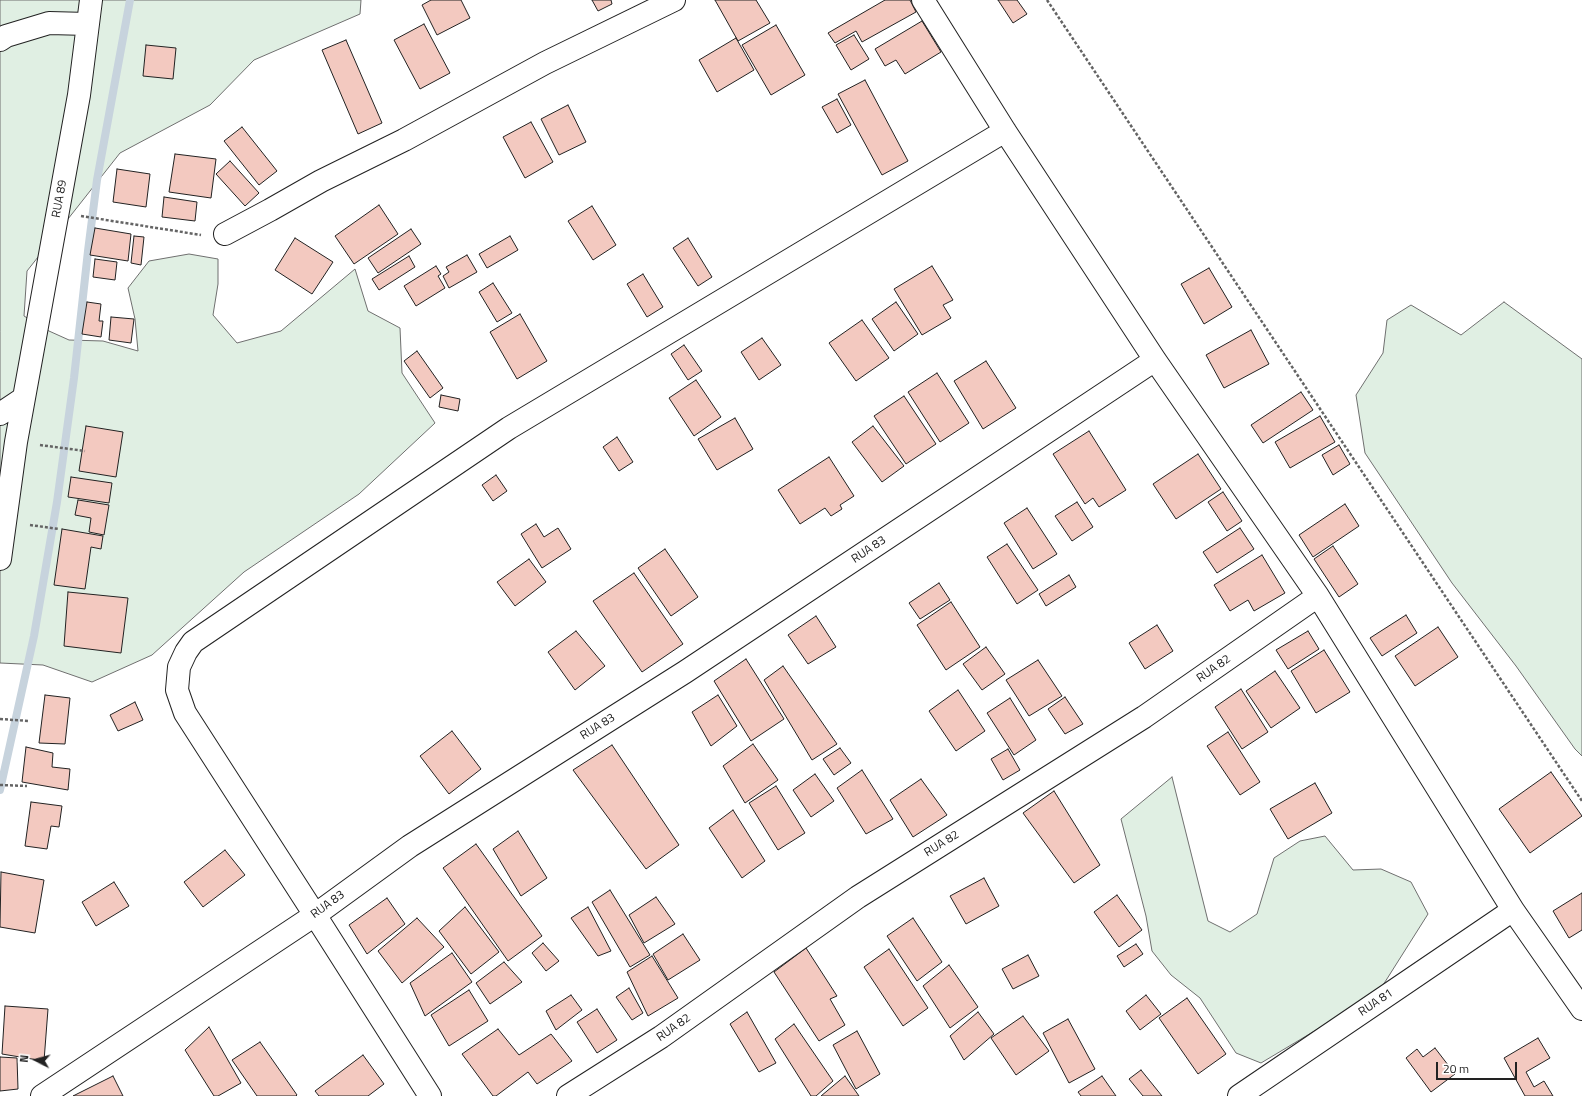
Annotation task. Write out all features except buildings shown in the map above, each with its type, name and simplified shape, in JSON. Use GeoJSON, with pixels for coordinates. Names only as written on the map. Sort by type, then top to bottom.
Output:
{"type":"FeatureCollection","features":[{"type":"Feature","properties":{"kind":"street","name":"RUA 89"},"geometry":{"type":"LineString","coordinates":[[0,559],[16,442],[79,95],[91,0]]}},
{"type":"Feature","properties":{"kind":"street"},"geometry":{"type":"LineString","coordinates":[[225,234],[321,181],[404,140],[545,63],[674,0]]}},
{"type":"Feature","properties":{"kind":"street"},"geometry":{"type":"LineString","coordinates":[[923,0],[1005,131],[1155,360],[1318,596],[1513,910],[1582,1009]]}},
{"type":"Feature","properties":{"kind":"street"},"geometry":{"type":"LineString","coordinates":[[0,40],[6,36],[49,23],[88,24]]}},
{"type":"Feature","properties":{"kind":"street"},"geometry":{"type":"LineString","coordinates":[[430,1096],[184,713],[177,690],[179,667],[186,652],[193,642],[509,428],[1005,131]]}},
{"type":"Feature","properties":{"kind":"street","name":"RUA 83"},"geometry":{"type":"LineString","coordinates":[[42,1096],[315,915],[410,846],[685,672],[1155,360]]}},
{"type":"Feature","properties":{"kind":"street"},"geometry":{"type":"LineString","coordinates":[[0,414],[24,398]]}},
{"type":"Feature","properties":{"kind":"street","name":"RUA 82"},"geometry":{"type":"LineString","coordinates":[[568,1096],[661,1037],[858,897],[1144,717],[1318,596]]}},
{"type":"Feature","properties":{"kind":"street","name":"RUA 81"},"geometry":{"type":"LineString","coordinates":[[1239,1096],[1513,910]]}},
{"type":"Feature","properties":{"kind":"path"},"geometry":{"type":"LineString","coordinates":[[1047,0],[1582,801]]}},
{"type":"Feature","properties":{"kind":"path"},"geometry":{"type":"LineString","coordinates":[[74,215],[201,235],[225,234]]}},
{"type":"Feature","properties":{"kind":"path"},"geometry":{"type":"LineString","coordinates":[[46,446],[85,450]]}},
{"type":"Feature","properties":{"kind":"path"},"geometry":{"type":"LineString","coordinates":[[34,526],[59,529]]}},
{"type":"Feature","properties":{"kind":"path"},"geometry":{"type":"LineString","coordinates":[[0,719],[29,720]]}},
{"type":"Feature","properties":{"kind":"path"},"geometry":{"type":"LineString","coordinates":[[0,785],[27,786]]}},
{"type":"Feature","properties":{"kind":"green space"},"geometry":{"type":"Polygon","coordinates":[[[0,0],[361,0],[360,14],[254,60],[210,105],[120,153],[27,271],[24,316],[49,331],[69,340],[103,341],[138,351],[135,319],[128,288],[149,261],[189,254],[218,259],[218,284],[213,315],[237,343],[281,331],[355,269],[368,311],[400,328],[402,373],[435,423],[359,494],[244,572],[152,655],[92,682],[43,665],[0,663],[0,0]]]}},
{"type":"Feature","properties":{"kind":"green space"},"geometry":{"type":"Polygon","coordinates":[[[1504,302],[1582,359],[1582,756],[1575,749],[1516,666],[1452,583],[1365,453],[1356,395],[1383,353],[1387,320],[1411,305],[1461,335],[1504,302]]]}},
{"type":"Feature","properties":{"kind":"green space"},"geometry":{"type":"Polygon","coordinates":[[[1172,777],[1208,921],[1230,932],[1257,914],[1274,858],[1300,841],[1325,836],[1353,870],[1381,869],[1411,882],[1428,914],[1378,993],[1261,1063],[1236,1053],[1200,998],[1171,975],[1152,951],[1146,916],[1121,819],[1172,777]]]}},
{"type":"Feature","properties":{"kind":"waterway"},"geometry":{"type":"LineString","coordinates":[[0,790],[34,636],[57,502],[74,378],[97,180],[130,0]]}}]}
